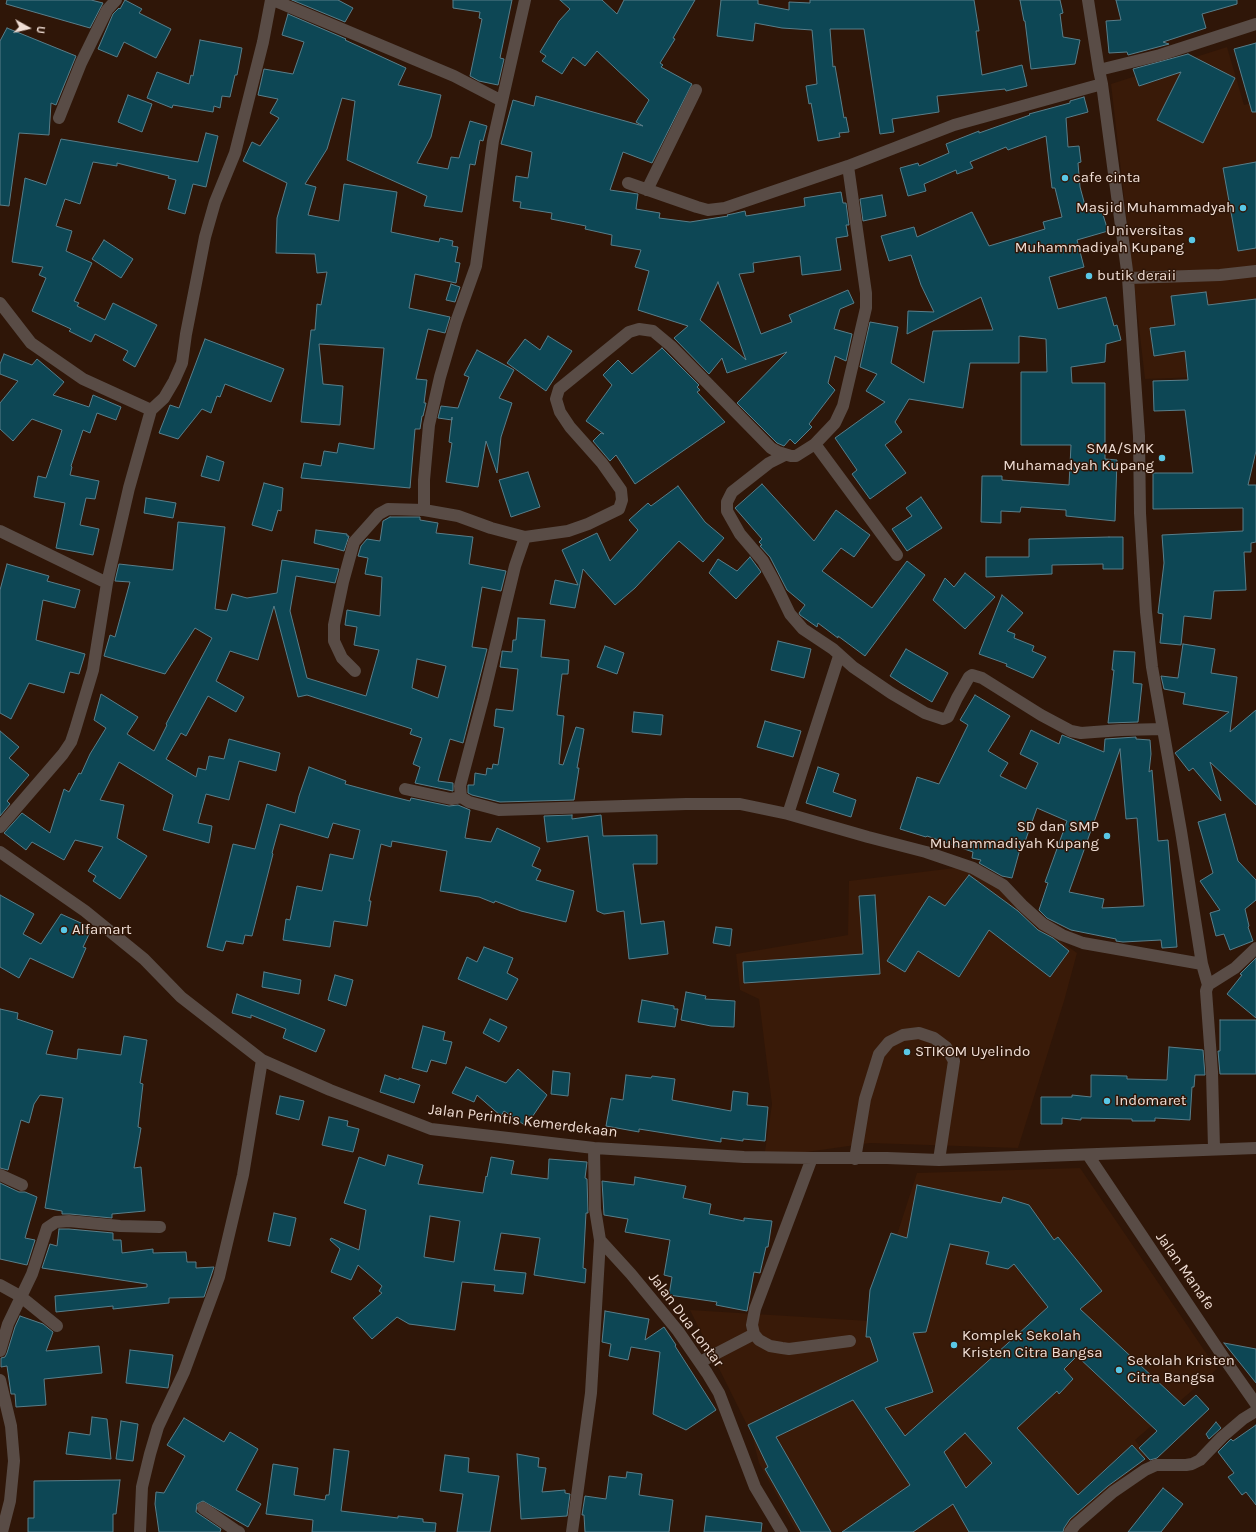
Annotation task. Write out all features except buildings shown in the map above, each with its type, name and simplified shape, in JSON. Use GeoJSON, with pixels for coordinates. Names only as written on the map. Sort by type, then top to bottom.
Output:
{"type":"FeatureCollection","features":[{"type":"Feature","properties":{"kind":"street"},"geometry":{"type":"LineString","coordinates":[[59,118],[81,63],[107,10],[116,0]]}},
{"type":"Feature","properties":{"kind":"street"},"geometry":{"type":"LineString","coordinates":[[0,827],[45,775],[71,742],[93,670],[107,583],[129,488],[151,410],[164,398],[182,363],[186,334],[205,237],[215,202],[235,153],[272,0],[454,76],[502,101]]}},
{"type":"Feature","properties":{"kind":"street"},"geometry":{"type":"LineString","coordinates":[[424,510],[424,480],[429,425],[440,377],[456,322],[476,266],[493,141],[525,0]]}},
{"type":"Feature","properties":{"kind":"street"},"geometry":{"type":"LineString","coordinates":[[1088,0],[1102,84],[1128,278],[1139,436],[1140,513],[1146,612],[1152,667],[1202,964],[1208,985],[1206,991],[1212,1072],[1214,1148]]}},
{"type":"Feature","properties":{"kind":"street"},"geometry":{"type":"LineString","coordinates":[[1099,70],[1160,55],[1256,24]]}},
{"type":"Feature","properties":{"kind":"street"},"geometry":{"type":"LineString","coordinates":[[628,184],[708,210],[725,208],[848,166],[954,125],[1102,84]]}},
{"type":"Feature","properties":{"kind":"street"},"geometry":{"type":"LineString","coordinates":[[646,190],[696,90]]}},
{"type":"Feature","properties":{"kind":"street"},"geometry":{"type":"LineString","coordinates":[[355,672],[342,658],[339,652],[334,641],[334,630],[343,582],[354,542],[379,514],[388,509],[424,510],[458,516],[491,528],[525,537],[568,531],[588,524],[619,509],[622,500],[621,490],[602,463],[570,427],[560,412],[556,400],[559,389],[629,332],[638,329],[652,331],[671,346],[771,448],[785,455],[796,456],[815,444],[835,423],[843,406],[866,308],[866,293],[848,166]]}},
{"type":"Feature","properties":{"kind":"street"},"geometry":{"type":"LineString","coordinates":[[1128,278],[1220,275],[1256,271]]}},
{"type":"Feature","properties":{"kind":"street"},"geometry":{"type":"LineString","coordinates":[[0,303],[31,344],[83,379],[151,410]]}},
{"type":"Feature","properties":{"kind":"street"},"geometry":{"type":"LineString","coordinates":[[815,444],[897,555]]}},
{"type":"Feature","properties":{"kind":"street"},"geometry":{"type":"LineString","coordinates":[[785,455],[769,463],[732,492],[726,502],[727,511],[740,534],[763,561],[790,614],[803,629],[833,649],[853,667],[891,693],[926,713],[943,719],[948,717],[961,691],[972,675],[982,678],[1041,715],[1071,731],[1081,733],[1163,729]]}},
{"type":"Feature","properties":{"kind":"street"},"geometry":{"type":"LineString","coordinates":[[0,532],[107,583]]}},
{"type":"Feature","properties":{"kind":"street"},"geometry":{"type":"LineString","coordinates":[[461,797],[460,786],[467,756],[483,699],[515,566],[525,537]]}},
{"type":"Feature","properties":{"kind":"street"},"geometry":{"type":"LineString","coordinates":[[788,814],[839,656]]}},
{"type":"Feature","properties":{"kind":"street"},"geometry":{"type":"LineString","coordinates":[[405,789],[452,799],[461,797],[469,802],[499,810],[686,804],[740,804],[788,814],[926,852],[973,868],[1003,885],[1043,924],[1062,935],[1083,943],[1202,964]]}},
{"type":"Feature","properties":{"kind":"street","name":"Jalan Perintis Kemerdekaan"},"geometry":{"type":"LineString","coordinates":[[0,852],[85,911],[144,960],[181,997],[262,1060],[330,1090],[431,1129],[594,1148],[744,1157],[939,1160],[1088,1155],[1214,1148],[1256,1148]]}},
{"type":"Feature","properties":{"kind":"street"},"geometry":{"type":"LineString","coordinates":[[1208,985],[1235,968],[1256,948]]}},
{"type":"Feature","properties":{"kind":"street"},"geometry":{"type":"LineString","coordinates":[[855,1159],[865,1099],[879,1054],[889,1042],[903,1035],[919,1033],[934,1038],[946,1047],[954,1061],[939,1160]]}},
{"type":"Feature","properties":{"kind":"street"},"geometry":{"type":"LineString","coordinates":[[140,1532],[142,1487],[158,1427],[184,1372],[219,1277],[243,1175],[262,1060]]}},
{"type":"Feature","properties":{"kind":"street"},"geometry":{"type":"LineString","coordinates":[[572,1532],[591,1393],[600,1240],[595,1209],[594,1148]]}},
{"type":"Feature","properties":{"kind":"street","name":"Jalan Manafe"},"geometry":{"type":"LineString","coordinates":[[1088,1155],[1256,1404]]}},
{"type":"Feature","properties":{"kind":"street"},"geometry":{"type":"LineString","coordinates":[[812,1158],[755,1309],[752,1325],[754,1334],[759,1340],[782,1348],[789,1349],[850,1341]]}},
{"type":"Feature","properties":{"kind":"street"},"geometry":{"type":"LineString","coordinates":[[0,1175],[22,1185]]}},
{"type":"Feature","properties":{"kind":"street"},"geometry":{"type":"LineString","coordinates":[[0,1351],[8,1324],[20,1296],[32,1274],[47,1228],[56,1222],[69,1221],[120,1226],[160,1227]]}},
{"type":"Feature","properties":{"kind":"street","name":"Jalan Dua Lontar"},"geometry":{"type":"LineString","coordinates":[[600,1240],[631,1274],[678,1331],[700,1362],[719,1393],[755,1487],[782,1532]]}},
{"type":"Feature","properties":{"kind":"street"},"geometry":{"type":"LineString","coordinates":[[0,1284],[20,1296],[57,1326]]}},
{"type":"Feature","properties":{"kind":"street"},"geometry":{"type":"LineString","coordinates":[[700,1362],[754,1334]]}},
{"type":"Feature","properties":{"kind":"street"},"geometry":{"type":"LineString","coordinates":[[0,1380],[11,1426],[14,1461],[10,1501],[2,1532]]}},
{"type":"Feature","properties":{"kind":"street"},"geometry":{"type":"LineString","coordinates":[[1070,1532],[1075,1525],[1112,1492],[1145,1470],[1156,1465],[1186,1465],[1200,1460],[1222,1437],[1256,1411]]}},
{"type":"Feature","properties":{"kind":"street"},"geometry":{"type":"LineString","coordinates":[[203,1508],[239,1532]]}},
{"type":"Feature","properties":{"kind":"shaded area","name":"Universitas Muhammadiyah Kupang"},"geometry":{"type":"Polygon","coordinates":[[[1227,47],[1244,105],[1256,102],[1256,375],[1145,379],[1111,84],[1227,47]]]}},
{"type":"Feature","properties":{"kind":"shaded area","name":"STIKOM Uyelindo"},"geometry":{"type":"Polygon","coordinates":[[[963,867],[998,887],[1051,934],[1077,953],[1064,1001],[1018,1148],[870,1143],[764,1158],[772,1104],[759,999],[740,990],[736,954],[848,935],[849,881],[963,867]]]}},
{"type":"Feature","properties":{"kind":"shaded area","name":"Komplek Sekolah Kristen Citra Bangsa"},"geometry":{"type":"Polygon","coordinates":[[[1080,1168],[1217,1369],[1135,1440],[1147,1456],[1063,1532],[797,1532],[759,1463],[752,1435],[690,1310],[869,1321],[917,1173],[1080,1168]]]}},
{"type":"Feature","properties":{"kind":"place","name":"cafe cinta"},"geometry":{"type":"Point","coordinates":[1065,178]}},
{"type":"Feature","properties":{"kind":"place","name":"Masjid Muhammadyah"},"geometry":{"type":"Point","coordinates":[1243,208]}},
{"type":"Feature","properties":{"kind":"place","name":"Universitas Muhammadiyah Kupang"},"geometry":{"type":"Point","coordinates":[1192,240]}},
{"type":"Feature","properties":{"kind":"place","name":"butik deraii"},"geometry":{"type":"Point","coordinates":[1089,276]}},
{"type":"Feature","properties":{"kind":"place","name":"SMA/SMK Muhamadyah Kupang"},"geometry":{"type":"Point","coordinates":[1162,458]}},
{"type":"Feature","properties":{"kind":"place","name":"SD dan SMP Muhammadiyah Kupang"},"geometry":{"type":"Point","coordinates":[1107,836]}},
{"type":"Feature","properties":{"kind":"place","name":"Alfamart"},"geometry":{"type":"Point","coordinates":[64,930]}},
{"type":"Feature","properties":{"kind":"place","name":"STIKOM Uyelindo"},"geometry":{"type":"Point","coordinates":[907,1052]}},
{"type":"Feature","properties":{"kind":"place","name":"Indomaret"},"geometry":{"type":"Point","coordinates":[1107,1101]}},
{"type":"Feature","properties":{"kind":"place","name":"Komplek Sekolah Kristen Citra Bangsa"},"geometry":{"type":"Point","coordinates":[954,1345]}},
{"type":"Feature","properties":{"kind":"place","name":"Sekolah Kristen Citra Bangsa"},"geometry":{"type":"Point","coordinates":[1119,1370]}}]}
